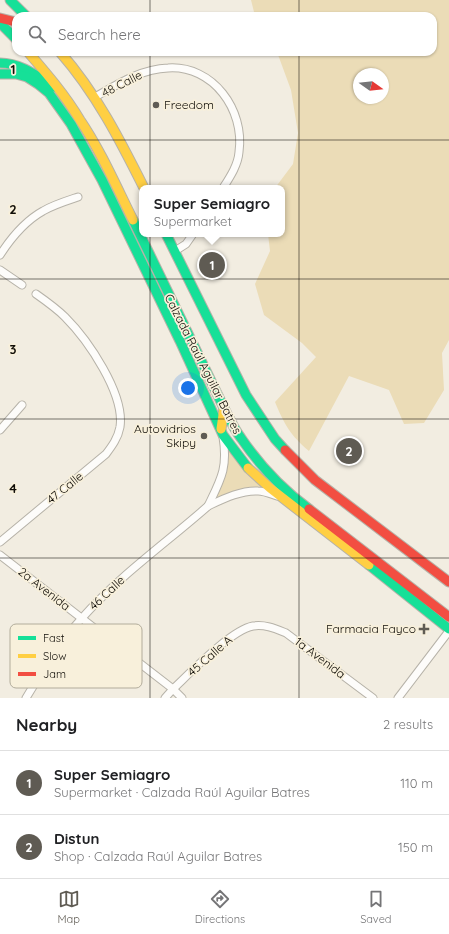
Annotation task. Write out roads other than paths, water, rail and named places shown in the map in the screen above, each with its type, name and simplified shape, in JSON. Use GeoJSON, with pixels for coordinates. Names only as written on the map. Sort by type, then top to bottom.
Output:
{"type":"FeatureCollection","features":[{"type":"Feature","properties":{"kind":"main road"},"geometry":{"type":"LineString","coordinates":[[10,0],[22,12]]}},
{"type":"Feature","properties":{"kind":"main road"},"geometry":{"type":"LineString","coordinates":[[0,18],[12,21]]}},
{"type":"Feature","properties":{"kind":"main road"},"geometry":{"type":"LineString","coordinates":[[0,23],[12,35]]}},
{"type":"Feature","properties":{"kind":"main road","name":"Calzada Raúl Aguilar Batres"},"geometry":{"type":"LineString","coordinates":[[32,56],[51,78],[76,113],[110,173],[139,233]]}},
{"type":"Feature","properties":{"kind":"main road"},"geometry":{"type":"LineString","coordinates":[[64,56],[95,97],[143,185]]}},
{"type":"Feature","properties":{"kind":"main road"},"geometry":{"type":"LineString","coordinates":[[0,63],[8,63],[27,71],[60,91]]}},
{"type":"Feature","properties":{"kind":"main road"},"geometry":{"type":"LineString","coordinates":[[27,71],[31,80]]}},
{"type":"Feature","properties":{"kind":"main road"},"geometry":{"type":"LineString","coordinates":[[0,74],[16,74],[31,80],[42,87],[56,101],[71,124],[102,180],[222,432],[232,450],[249,470],[282,498],[354,552],[449,630]]}},
{"type":"Feature","properties":{"kind":"main road","name":"Calzada Raúl Aguilar Batres"},"geometry":{"type":"LineString","coordinates":[[141,237],[224,408],[240,437],[259,462],[288,493],[449,617]]}},
{"type":"Feature","properties":{"kind":"main road","name":"Calzada Raúl Aguilar Batres"},"geometry":{"type":"LineString","coordinates":[[168,237],[246,395],[275,439],[315,480],[449,582]]}},
{"type":"Feature","properties":{"kind":"main road"},"geometry":{"type":"LineString","coordinates":[[222,432],[224,408]]}},
{"type":"Feature","properties":{"kind":"street","name":"48 Calle"},"geometry":{"type":"LineString","coordinates":[[95,97],[134,76],[154,69],[183,69],[195,72],[208,78],[218,86],[230,104],[239,131],[239,152],[237,161],[225,185]]}},
{"type":"Feature","properties":{"kind":"street"},"geometry":{"type":"LineString","coordinates":[[0,255],[17,232],[36,215],[43,210],[78,197]]}},
{"type":"Feature","properties":{"kind":"street"},"geometry":{"type":"LineString","coordinates":[[175,251],[186,244],[191,237]]}},
{"type":"Feature","properties":{"kind":"street"},"geometry":{"type":"LineString","coordinates":[[0,270],[22,285]]}},
{"type":"Feature","properties":{"kind":"street","name":"47 Calle"},"geometry":{"type":"LineString","coordinates":[[0,542],[106,454],[112,447],[120,428],[118,403],[112,386],[96,356],[66,317],[50,303],[36,294]]}},
{"type":"Feature","properties":{"kind":"street"},"geometry":{"type":"LineString","coordinates":[[0,430],[22,405]]}},
{"type":"Feature","properties":{"kind":"street","name":"46 Calle"},"geometry":{"type":"LineString","coordinates":[[208,506],[224,470],[226,458],[222,432]]}},
{"type":"Feature","properties":{"kind":"street","name":"46 Calle"},"geometry":{"type":"LineString","coordinates":[[76,624],[105,594],[208,506],[222,499],[258,491],[266,492],[282,498]]}},
{"type":"Feature","properties":{"kind":"street","name":"2a Avenida"},"geometry":{"type":"LineString","coordinates":[[0,555],[89,624]]}},
{"type":"Feature","properties":{"kind":"street","name":"45 Calle A"},"geometry":{"type":"LineString","coordinates":[[164,698],[172,689],[233,635],[253,626],[263,626]]}},
{"type":"Feature","properties":{"kind":"street","name":"1a Avenida"},"geometry":{"type":"LineString","coordinates":[[263,626],[274,628],[286,633],[373,698]]}},
{"type":"Feature","properties":{"kind":"street"},"geometry":{"type":"LineString","coordinates":[[398,698],[449,630]]}},
{"type":"Feature","properties":{"kind":"street","name":"2a Avenida"},"geometry":{"type":"LineString","coordinates":[[142,666],[182,698]]}},
{"type":"Feature","properties":{"kind":"street","name":"46 Calle"},"geometry":{"type":"LineString","coordinates":[[26,698],[32,688]]}},
{"type":"Feature","properties":{"kind":"place","name":"Freedom"},"geometry":{"type":"Point","coordinates":[156,105]}},
{"type":"Feature","properties":{"kind":"place","name":"Super Semiagro"},"geometry":{"type":"Point","coordinates":[212,265]}},
{"type":"Feature","properties":{"kind":"place","name":"Autovidrios Skipy"},"geometry":{"type":"Point","coordinates":[204,436]}},
{"type":"Feature","properties":{"kind":"place","name":"Distun"},"geometry":{"type":"Point","coordinates":[349,451]}},
{"type":"Feature","properties":{"kind":"place","name":"Farmacia Fayco"},"geometry":{"type":"Point","coordinates":[424,629]}}]}
